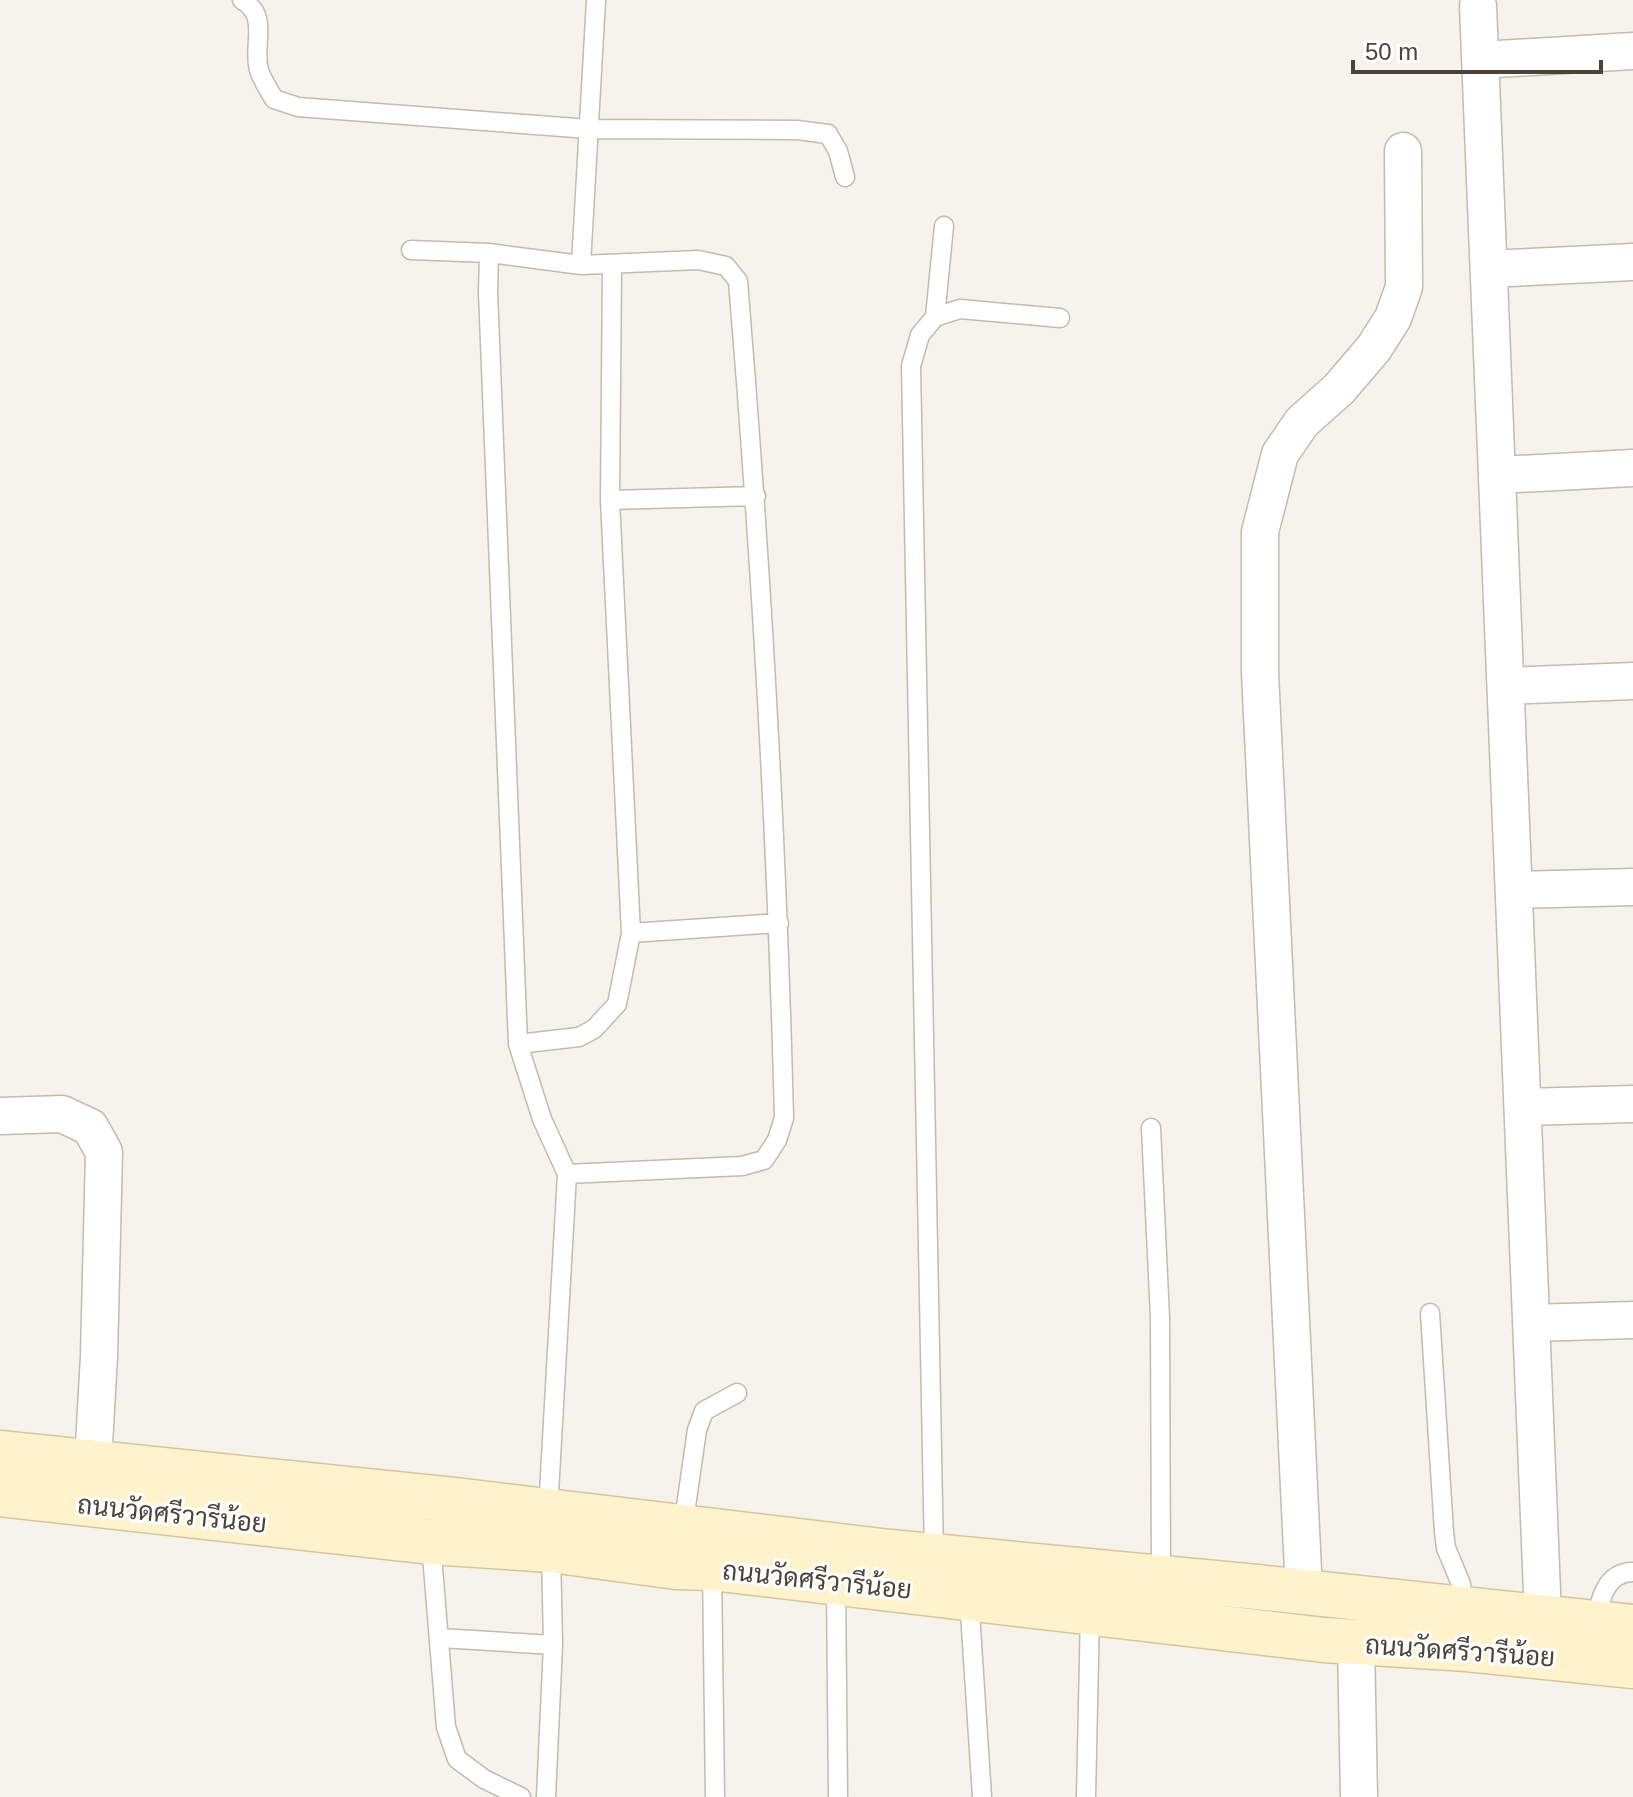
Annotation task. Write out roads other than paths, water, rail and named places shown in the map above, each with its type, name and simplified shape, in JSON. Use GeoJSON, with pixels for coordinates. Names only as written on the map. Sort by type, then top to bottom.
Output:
{"type":"FeatureCollection","features":[{"type":"Feature","properties":{"kind":"main road","name":"ถนนวัดศรีวารีน้อย"},"geometry":{"type":"LineString","coordinates":[[0,1453],[93,1462],[550,1531],[676,1567],[712,1568],[1356,1643],[1467,1649],[1633,1666]]}},
{"type":"Feature","properties":{"kind":"main road","name":"ถนนวัดศรีวารีน้อย"},"geometry":{"type":"LineString","coordinates":[[0,1494],[431,1542],[550,1531],[683,1527],[934,1556],[1614,1625]]}},
{"type":"Feature","properties":{"kind":"main road"},"geometry":{"type":"LineString","coordinates":[[1356,1643],[1360,1598]]}},
{"type":"Feature","properties":{"kind":"street"},"geometry":{"type":"LineString","coordinates":[[1478,6],[1543,1617]]}},
{"type":"Feature","properties":{"kind":"street"},"geometry":{"type":"LineString","coordinates":[[1481,60],[1633,51]]}},
{"type":"Feature","properties":{"kind":"street"},"geometry":{"type":"LineString","coordinates":[[1304,1592],[1260,672],[1260,532],[1280,454],[1302,422],[1339,389],[1374,348],[1393,318],[1404,287],[1403,151]]}},
{"type":"Feature","properties":{"kind":"street"},"geometry":{"type":"LineString","coordinates":[[1489,269],[1633,262]]}},
{"type":"Feature","properties":{"kind":"street"},"geometry":{"type":"LineString","coordinates":[[1498,475],[1633,468]]}},
{"type":"Feature","properties":{"kind":"street"},"geometry":{"type":"LineString","coordinates":[[1506,686],[1633,681]]}},
{"type":"Feature","properties":{"kind":"street"},"geometry":{"type":"LineString","coordinates":[[1515,890],[1633,887]]}},
{"type":"Feature","properties":{"kind":"street"},"geometry":{"type":"LineString","coordinates":[[1523,1107],[1633,1104]]}},
{"type":"Feature","properties":{"kind":"street"},"geometry":{"type":"LineString","coordinates":[[0,1116],[62,1114],[90,1127],[104,1152],[93,1462]]}},
{"type":"Feature","properties":{"kind":"street"},"geometry":{"type":"LineString","coordinates":[[1532,1323],[1633,1320]]}},
{"type":"Feature","properties":{"kind":"street"},"geometry":{"type":"LineString","coordinates":[[1356,1643],[1359,1797]]}},
{"type":"Feature","properties":{"kind":"lane"},"geometry":{"type":"LineString","coordinates":[[242,0],[259,18],[259,69],[274,99],[298,107],[589,129],[797,130],[828,134],[838,151],[845,177]]}},
{"type":"Feature","properties":{"kind":"lane"},"geometry":{"type":"LineString","coordinates":[[581,265],[596,0]]}},
{"type":"Feature","properties":{"kind":"lane"},"geometry":{"type":"LineString","coordinates":[[935,317],[944,226]]}},
{"type":"Feature","properties":{"kind":"lane"},"geometry":{"type":"LineString","coordinates":[[411,250],[489,253],[581,265],[698,260],[726,266],[738,281],[756,496],[779,923],[784,1118],[777,1140],[764,1160],[742,1166],[567,1174]]}},
{"type":"Feature","properties":{"kind":"lane"},"geometry":{"type":"LineString","coordinates":[[489,253],[488,292],[518,1044],[542,1119],[567,1174],[550,1531],[553,1645],[546,1797]]}},
{"type":"Feature","properties":{"kind":"lane"},"geometry":{"type":"LineString","coordinates":[[518,1044],[579,1037],[594,1029],[617,1004],[631,933],[610,500],[612,265]]}},
{"type":"Feature","properties":{"kind":"lane"},"geometry":{"type":"LineString","coordinates":[[934,1556],[911,366],[920,335],[935,317],[960,309],[1060,318]]}},
{"type":"Feature","properties":{"kind":"lane"},"geometry":{"type":"LineString","coordinates":[[610,500],[756,496]]}},
{"type":"Feature","properties":{"kind":"lane"},"geometry":{"type":"LineString","coordinates":[[631,933],[779,923]]}},
{"type":"Feature","properties":{"kind":"lane"},"geometry":{"type":"LineString","coordinates":[[1151,1128],[1160,1318],[1162,1578]]}},
{"type":"Feature","properties":{"kind":"lane"},"geometry":{"type":"LineString","coordinates":[[1430,1313],[1444,1532],[1446,1548],[1461,1584],[1463,1609]]}},
{"type":"Feature","properties":{"kind":"lane"},"geometry":{"type":"LineString","coordinates":[[683,1527],[697,1430],[704,1411],[737,1393]]}},
{"type":"Feature","properties":{"kind":"lane"},"geometry":{"type":"LineString","coordinates":[[431,1542],[446,1727],[457,1759],[484,1779],[521,1797]]}},
{"type":"Feature","properties":{"kind":"lane"},"geometry":{"type":"LineString","coordinates":[[712,1568],[715,1797]]}},
{"type":"Feature","properties":{"kind":"lane"},"geometry":{"type":"LineString","coordinates":[[1614,1625],[1599,1599],[1609,1582],[1626,1572],[1633,1572]]}},
{"type":"Feature","properties":{"kind":"lane"},"geometry":{"type":"LineString","coordinates":[[836,1584],[838,1797]]}},
{"type":"Feature","properties":{"kind":"lane"},"geometry":{"type":"LineString","coordinates":[[969,1597],[982,1797]]}},
{"type":"Feature","properties":{"kind":"lane"},"geometry":{"type":"LineString","coordinates":[[1086,1797],[1090,1613]]}},
{"type":"Feature","properties":{"kind":"lane"},"geometry":{"type":"LineString","coordinates":[[441,1638],[553,1645]]}}]}
